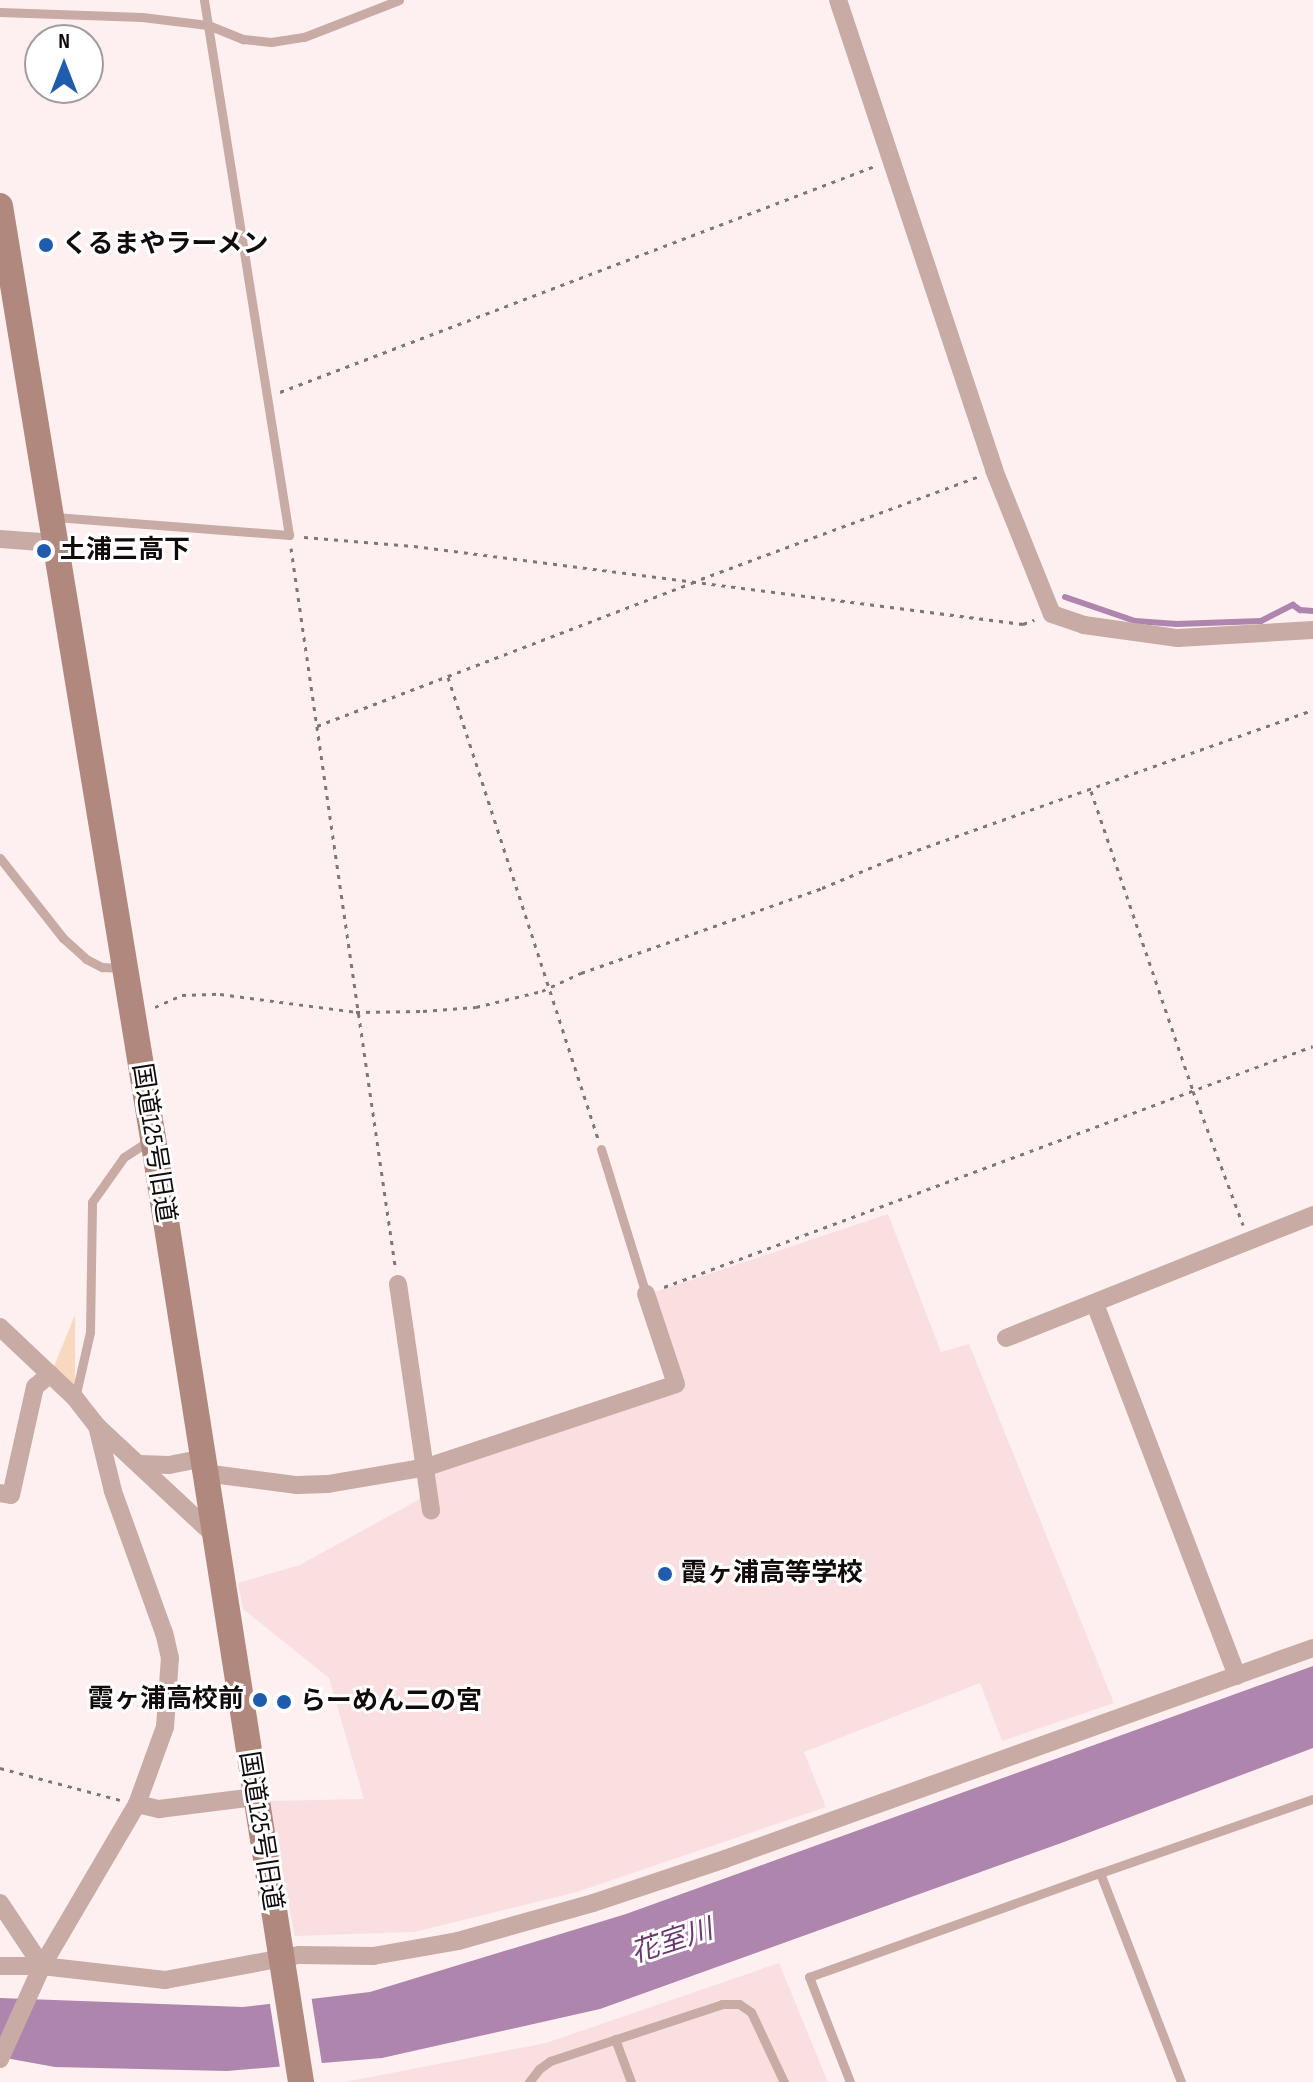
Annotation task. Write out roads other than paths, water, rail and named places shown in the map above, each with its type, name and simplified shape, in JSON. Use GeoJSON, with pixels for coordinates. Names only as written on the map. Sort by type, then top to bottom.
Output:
{"type":"FeatureCollection","features":[{"type":"Feature","properties":{"kind":"street"},"geometry":{"type":"LineString","coordinates":[[838,0],[994,470],[1052,614],[1084,625],[1178,638],[1313,630]]}},
{"type":"Feature","properties":{"kind":"street","name":"国道125号旧道"},"geometry":{"type":"LineString","coordinates":[[0,206],[153,1138],[301,2082]]}},
{"type":"Feature","properties":{"kind":"street"},"geometry":{"type":"LineString","coordinates":[[0,539],[52,530]]}},
{"type":"Feature","properties":{"kind":"street"},"geometry":{"type":"LineString","coordinates":[[1006,1338],[1313,1215]]}},
{"type":"Feature","properties":{"kind":"street"},"geometry":{"type":"LineString","coordinates":[[398,1284],[431,1511]]}},
{"type":"Feature","properties":{"kind":"street"},"geometry":{"type":"LineString","coordinates":[[139,1464],[202,1466],[297,1485],[328,1484],[427,1467],[676,1384],[646,1294]]}},
{"type":"Feature","properties":{"kind":"street"},"geometry":{"type":"LineString","coordinates":[[1095,1304],[1237,1676]]}},
{"type":"Feature","properties":{"kind":"street"},"geometry":{"type":"LineString","coordinates":[[0,1327],[75,1398],[97,1426],[213,1534]]}},
{"type":"Feature","properties":{"kind":"street"},"geometry":{"type":"LineString","coordinates":[[0,1493],[11,1495],[35,1387],[50,1374]]}},
{"type":"Feature","properties":{"kind":"street"},"geometry":{"type":"LineString","coordinates":[[0,2059],[38,1975],[137,1804],[165,1727],[170,1658],[113,1491],[97,1426]]}},
{"type":"Feature","properties":{"kind":"street"},"geometry":{"type":"LineString","coordinates":[[0,1966],[38,1975],[165,1980],[395,1954],[539,1919],[725,1859],[1313,1648]]}},
{"type":"Feature","properties":{"kind":"street"},"geometry":{"type":"LineString","coordinates":[[137,1804],[159,1809],[255,1797]]}},
{"type":"Feature","properties":{"kind":"street"},"geometry":{"type":"LineString","coordinates":[[0,1903],[38,1975]]}},
{"type":"Feature","properties":{"kind":"lane"},"geometry":{"type":"LineString","coordinates":[[52,530],[289,535],[204,0]]}},
{"type":"Feature","properties":{"kind":"lane"},"geometry":{"type":"LineString","coordinates":[[0,12],[142,17],[208,25],[243,39],[271,42],[304,37],[399,0]]}},
{"type":"Feature","properties":{"kind":"lane"},"geometry":{"type":"LineString","coordinates":[[0,858],[63,938],[86,959],[102,967],[125,968]]}},
{"type":"Feature","properties":{"kind":"lane"},"geometry":{"type":"LineString","coordinates":[[75,1398],[90,1332],[92,1202],[124,1157],[153,1138]]}},
{"type":"Feature","properties":{"kind":"lane"},"geometry":{"type":"LineString","coordinates":[[601,1149],[646,1294]]}},
{"type":"Feature","properties":{"kind":"lane"},"geometry":{"type":"LineString","coordinates":[[850,2082],[809,1977],[1313,1799]]}},
{"type":"Feature","properties":{"kind":"lane"},"geometry":{"type":"LineString","coordinates":[[1100,1873],[1181,2082]]}},
{"type":"Feature","properties":{"kind":"lane"},"geometry":{"type":"LineString","coordinates":[[529,2082],[550,2061],[705,2008],[739,2004],[751,2012],[761,2027],[784,2082]]}},
{"type":"Feature","properties":{"kind":"lane"},"geometry":{"type":"LineString","coordinates":[[615,2039],[631,2082]]}},
{"type":"Feature","properties":{"kind":"water","name":"花室川"},"geometry":{"type":"Polygon","coordinates":[[[1313,1666],[1313,1748],[1064,1842],[600,2009],[382,2058],[227,2071],[55,2067],[0,2057],[0,1998],[243,2007],[370,1992],[626,1914],[1313,1666]]]}},
{"type":"Feature","properties":{"kind":"waterway"},"geometry":{"type":"LineString","coordinates":[[1065,597],[1135,621],[1177,624],[1261,621],[1293,605],[1300,610],[1313,611]]}},
{"type":"Feature","properties":{"kind":"place","name":"くるまやラーメン"},"geometry":{"type":"Point","coordinates":[46,245]}},
{"type":"Feature","properties":{"kind":"place","name":"土浦三高下"},"geometry":{"type":"Point","coordinates":[44,551]}},
{"type":"Feature","properties":{"kind":"place","name":"霞ヶ浦高等学校"},"geometry":{"type":"Point","coordinates":[665,1574]}},
{"type":"Feature","properties":{"kind":"place","name":"霞ヶ浦高校前"},"geometry":{"type":"Point","coordinates":[260,1700]}},
{"type":"Feature","properties":{"kind":"place","name":"らーめん二の宮"},"geometry":{"type":"Point","coordinates":[284,1702]}}]}
